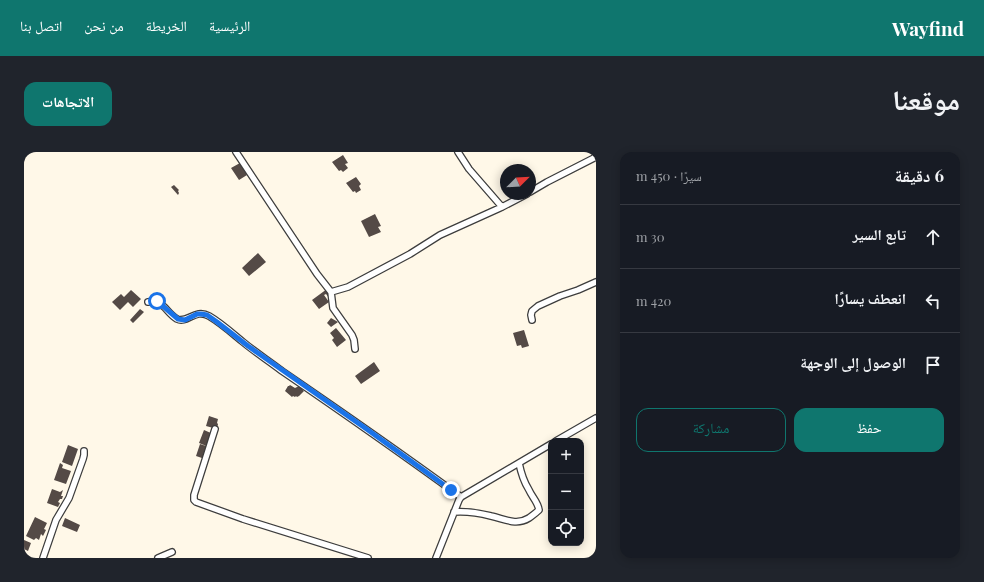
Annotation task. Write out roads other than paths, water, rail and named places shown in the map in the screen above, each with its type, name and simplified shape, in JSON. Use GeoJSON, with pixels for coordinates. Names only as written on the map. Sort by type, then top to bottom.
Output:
{"type":"FeatureCollection","features":[{"type":"Feature","properties":{"kind":"street"},"geometry":{"type":"LineString","coordinates":[[236,152],[317,274],[331,292],[333,308],[352,335],[356,349]]}},
{"type":"Feature","properties":{"kind":"street"},"geometry":{"type":"LineString","coordinates":[[458,152],[469,169],[502,207]]}},
{"type":"Feature","properties":{"kind":"street"},"geometry":{"type":"LineString","coordinates":[[536,189],[596,157]]}},
{"type":"Feature","properties":{"kind":"street"},"geometry":{"type":"LineString","coordinates":[[331,292],[348,287],[410,254],[440,235],[515,200]]}},
{"type":"Feature","properties":{"kind":"street"},"geometry":{"type":"LineString","coordinates":[[532,320],[532,311],[538,306],[596,282]]}},
{"type":"Feature","properties":{"kind":"street"},"geometry":{"type":"LineString","coordinates":[[148,302],[157,301],[181,320],[185,320],[197,314],[207,315],[248,346],[461,497]]}},
{"type":"Feature","properties":{"kind":"street"},"geometry":{"type":"LineString","coordinates":[[561,438],[596,418]]}},
{"type":"Feature","properties":{"kind":"street"},"geometry":{"type":"LineString","coordinates":[[215,429],[194,494],[194,500],[196,502],[243,519],[368,558]]}},
{"type":"Feature","properties":{"kind":"street"},"geometry":{"type":"LineString","coordinates":[[436,558],[458,500],[548,446]]}},
{"type":"Feature","properties":{"kind":"street"},"geometry":{"type":"LineString","coordinates":[[43,558],[56,520],[69,498],[83,459],[84,451]]}},
{"type":"Feature","properties":{"kind":"street"},"geometry":{"type":"LineString","coordinates":[[454,512],[472,512],[512,522],[525,520],[536,513],[539,510],[538,505],[524,482],[519,463]]}},
{"type":"Feature","properties":{"kind":"street"},"geometry":{"type":"LineString","coordinates":[[158,558],[172,552]]}}]}
